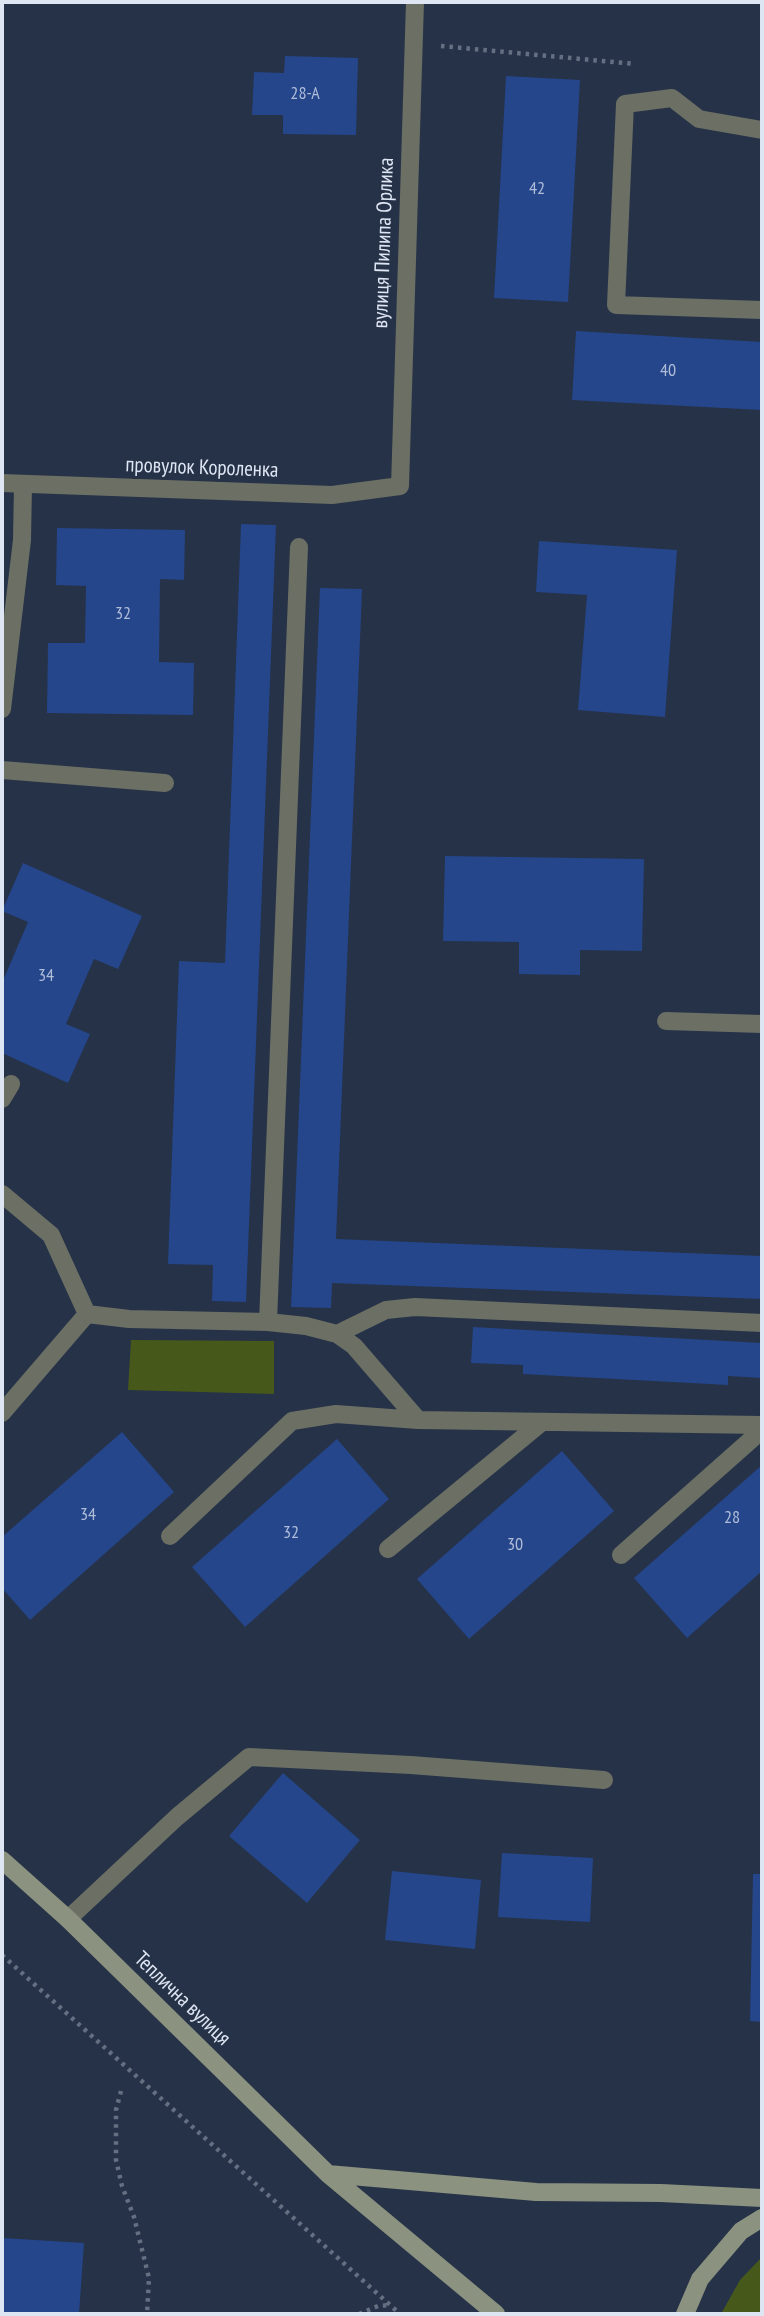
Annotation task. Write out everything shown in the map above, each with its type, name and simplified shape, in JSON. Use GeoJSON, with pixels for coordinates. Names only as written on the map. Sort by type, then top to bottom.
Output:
{"type":"FeatureCollection","features":[{"type":"Feature","properties":{"kind":"main road","name":"Теплична вулиця"},"geometry":{"type":"LineString","coordinates":[[2,1860],[68,1919],[328,2174],[496,2314]]}},
{"type":"Feature","properties":{"kind":"main road"},"geometry":{"type":"LineString","coordinates":[[328,2174],[536,2192],[661,2193],[762,2198]]}},
{"type":"Feature","properties":{"kind":"main road"},"geometry":{"type":"LineString","coordinates":[[685,2314],[700,2279],[741,2231],[762,2218]]}},
{"type":"Feature","properties":{"kind":"street","name":"вулиця Пилипа Орлика"},"geometry":{"type":"LineString","coordinates":[[400,485],[415,2]]}},
{"type":"Feature","properties":{"kind":"street"},"geometry":{"type":"LineString","coordinates":[[762,130],[699,119],[671,99],[625,104],[616,304],[762,310]]}},
{"type":"Feature","properties":{"kind":"street","name":"провулок Короленка"},"geometry":{"type":"LineString","coordinates":[[2,483],[331,495],[400,485]]}},
{"type":"Feature","properties":{"kind":"street"},"geometry":{"type":"LineString","coordinates":[[2,709],[22,540],[23,485]]}},
{"type":"Feature","properties":{"kind":"street"},"geometry":{"type":"LineString","coordinates":[[268,1322],[299,547]]}},
{"type":"Feature","properties":{"kind":"street"},"geometry":{"type":"LineString","coordinates":[[2,770],[165,783]]}},
{"type":"Feature","properties":{"kind":"street"},"geometry":{"type":"LineString","coordinates":[[666,1021],[762,1024]]}},
{"type":"Feature","properties":{"kind":"street"},"geometry":{"type":"LineString","coordinates":[[2,1194],[51,1235],[87,1314]]}},
{"type":"Feature","properties":{"kind":"street"},"geometry":{"type":"LineString","coordinates":[[337,1334],[386,1310],[415,1307],[762,1323]]}},
{"type":"Feature","properties":{"kind":"street"},"geometry":{"type":"LineString","coordinates":[[87,1314],[129,1319],[306,1325],[337,1334],[354,1346],[418,1420]]}},
{"type":"Feature","properties":{"kind":"street"},"geometry":{"type":"LineString","coordinates":[[2,1413],[87,1314]]}},
{"type":"Feature","properties":{"kind":"street"},"geometry":{"type":"LineString","coordinates":[[170,1536],[292,1421],[336,1414],[418,1420],[762,1427]]}},
{"type":"Feature","properties":{"kind":"street"},"geometry":{"type":"LineString","coordinates":[[387,1549],[542,1422]]}},
{"type":"Feature","properties":{"kind":"street"},"geometry":{"type":"LineString","coordinates":[[621,1555],[762,1427]]}},
{"type":"Feature","properties":{"kind":"street"},"geometry":{"type":"LineString","coordinates":[[68,1919],[177,1817],[249,1757],[411,1765],[604,1780]]}},
{"type":"Feature","properties":{"kind":"path"},"geometry":{"type":"LineString","coordinates":[[413,43],[635,64]]}},
{"type":"Feature","properties":{"kind":"path"},"geometry":{"type":"LineString","coordinates":[[2,1955],[400,2314]]}},
{"type":"Feature","properties":{"kind":"path"},"geometry":{"type":"LineString","coordinates":[[121,2091],[115,2121],[117,2160],[149,2278],[146,2314]]}},
{"type":"Feature","properties":{"kind":"path"},"geometry":{"type":"LineString","coordinates":[[359,2314],[378,2306],[391,2305]]}},
{"type":"Feature","properties":{"kind":"green space"},"geometry":{"type":"Polygon","coordinates":[[[131,1340],[274,1341],[274,1394],[128,1390],[131,1340]]]}},
{"type":"Feature","properties":{"kind":"green space"},"geometry":{"type":"Polygon","coordinates":[[[762,2257],[762,2314],[721,2314],[740,2280],[762,2257]]]}},
{"type":"Feature","properties":{"kind":"building"},"geometry":{"type":"Polygon","coordinates":[[[285,56],[358,58],[356,135],[283,134],[283,115],[252,115],[254,72],[284,73],[285,56]]]}},
{"type":"Feature","properties":{"kind":"building"},"geometry":{"type":"Polygon","coordinates":[[[506,76],[580,80],[568,302],[494,298],[506,76]]]}},
{"type":"Feature","properties":{"kind":"building"},"geometry":{"type":"Polygon","coordinates":[[[576,331],[762,342],[762,410],[572,400],[576,331]]]}},
{"type":"Feature","properties":{"kind":"building"},"geometry":{"type":"Polygon","coordinates":[[[241,524],[276,525],[246,1302],[212,1301],[213,1265],[168,1264],[179,961],[225,963],[241,524]]]}},
{"type":"Feature","properties":{"kind":"building"},"geometry":{"type":"Polygon","coordinates":[[[57,528],[185,530],[184,580],[160,579],[159,662],[194,663],[193,715],[47,713],[48,643],[85,643],[86,586],[56,585],[57,528]]]}},
{"type":"Feature","properties":{"kind":"building"},"geometry":{"type":"Polygon","coordinates":[[[539,541],[677,550],[665,717],[578,710],[587,595],[536,592],[539,541]]]}},
{"type":"Feature","properties":{"kind":"building"},"geometry":{"type":"Polygon","coordinates":[[[320,588],[362,589],[336,1239],[762,1256],[762,1299],[332,1283],[331,1308],[291,1307],[320,588]]]}},
{"type":"Feature","properties":{"kind":"building"},"geometry":{"type":"Polygon","coordinates":[[[445,856],[644,859],[642,951],[580,950],[580,975],[519,974],[519,942],[443,941],[445,856]]]}},
{"type":"Feature","properties":{"kind":"building"},"geometry":{"type":"Polygon","coordinates":[[[23,863],[142,916],[118,969],[94,959],[66,1024],[90,1034],[68,1083],[2,1053],[2,983],[28,922],[2,911],[23,863]]]}},
{"type":"Feature","properties":{"kind":"building"},"geometry":{"type":"Polygon","coordinates":[[[473,1327],[762,1343],[762,1378],[728,1376],[728,1385],[523,1374],[523,1365],[471,1363],[473,1327]]]}},
{"type":"Feature","properties":{"kind":"building"},"geometry":{"type":"Polygon","coordinates":[[[122,1432],[174,1492],[30,1620],[2,1588],[2,1537],[122,1432]]]}},
{"type":"Feature","properties":{"kind":"building"},"geometry":{"type":"Polygon","coordinates":[[[337,1439],[389,1499],[245,1627],[192,1567],[337,1439]]]}},
{"type":"Feature","properties":{"kind":"building"},"geometry":{"type":"Polygon","coordinates":[[[562,1451],[614,1511],[469,1639],[417,1579],[562,1451]]]}},
{"type":"Feature","properties":{"kind":"building"},"geometry":{"type":"Polygon","coordinates":[[[762,1465],[762,1571],[687,1638],[634,1578],[762,1465]]]}},
{"type":"Feature","properties":{"kind":"building"},"geometry":{"type":"Polygon","coordinates":[[[283,1773],[360,1840],[307,1903],[229,1836],[283,1773]]]}},
{"type":"Feature","properties":{"kind":"building"},"geometry":{"type":"Polygon","coordinates":[[[502,1853],[593,1858],[590,1922],[498,1917],[502,1853]]]}},
{"type":"Feature","properties":{"kind":"building"},"geometry":{"type":"Polygon","coordinates":[[[392,1871],[481,1880],[475,1949],[385,1940],[392,1871]]]}},
{"type":"Feature","properties":{"kind":"building"},"geometry":{"type":"Polygon","coordinates":[[[753,1874],[762,1874],[762,2022],[750,2021],[753,1874]]]}},
{"type":"Feature","properties":{"kind":"building"},"geometry":{"type":"Polygon","coordinates":[[[2,2238],[84,2243],[79,2314],[2,2314],[2,2238]]]}}]}
